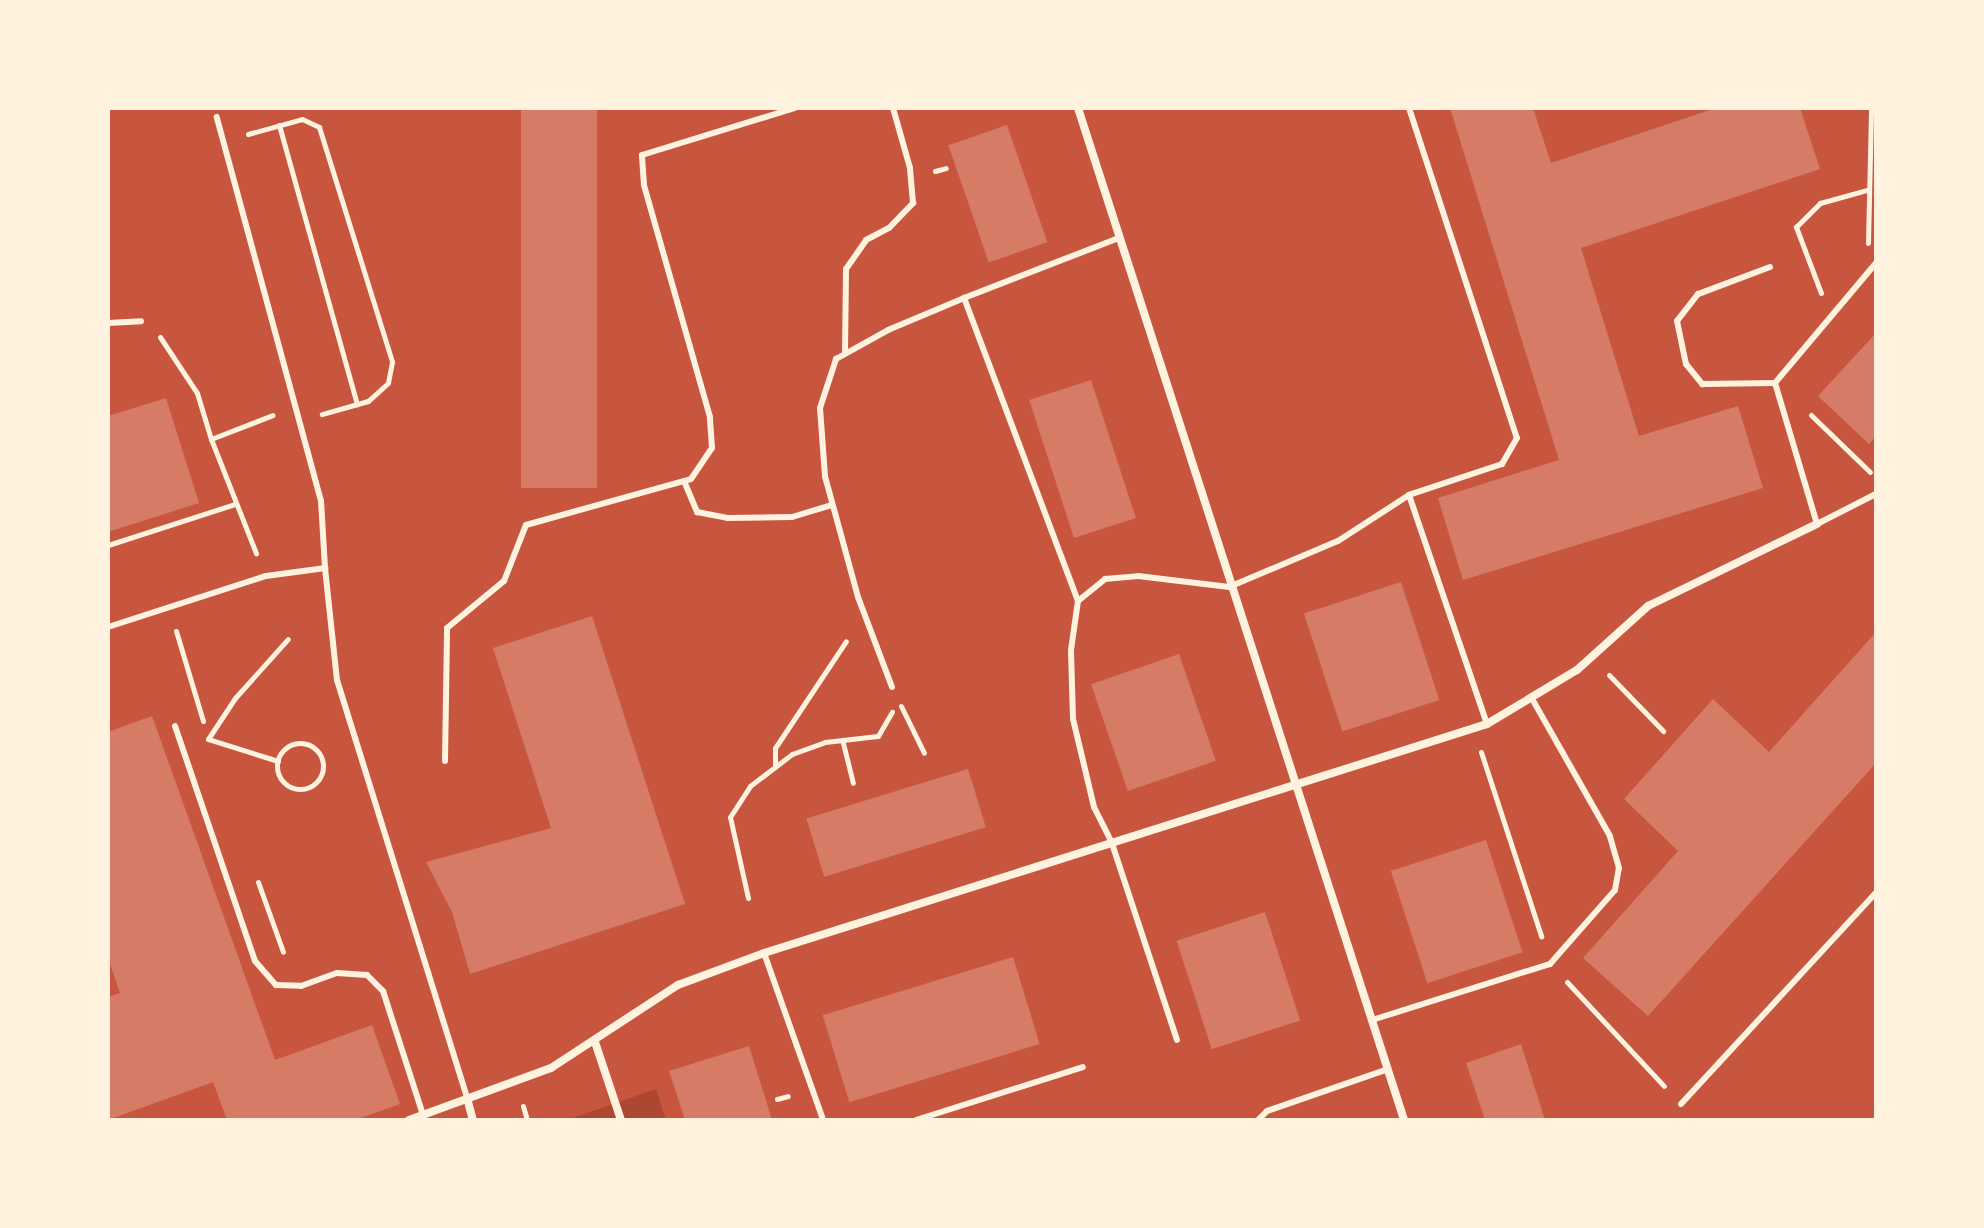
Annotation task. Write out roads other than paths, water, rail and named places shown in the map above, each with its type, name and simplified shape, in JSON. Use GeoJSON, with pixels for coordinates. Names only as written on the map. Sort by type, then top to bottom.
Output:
{"type":"FeatureCollection","features":[{"type":"Feature","properties":{"kind":"street"},"geometry":{"type":"LineString","coordinates":[[1078,108],[1229,587],[1404,1120]]}},
{"type":"Feature","properties":{"kind":"street"},"geometry":{"type":"LineString","coordinates":[[409,1120],[551,1068],[678,985],[764,953],[1487,724],[1577,670],[1648,606],[1817,524]]}},
{"type":"Feature","properties":{"kind":"street"},"geometry":{"type":"LineString","coordinates":[[595,1042],[621,1120]]}},
{"type":"Feature","properties":{"kind":"street"},"geometry":{"type":"LineString","coordinates":[[467,1098],[473,1120]]}},
{"type":"Feature","properties":{"kind":"lane"},"geometry":{"type":"LineString","coordinates":[[445,761],[447,628],[504,581],[526,525],[684,481],[712,448],[710,417],[644,185],[642,155],[795,108]]}},
{"type":"Feature","properties":{"kind":"lane"},"geometry":{"type":"LineString","coordinates":[[845,353],[846,269],[866,240],[889,228],[913,203],[910,168],[893,108]]}},
{"type":"Feature","properties":{"kind":"lane"},"geometry":{"type":"LineString","coordinates":[[1078,601],[1105,579],[1138,576],[1229,587],[1338,541],[1409,495],[1502,464],[1517,438],[1409,108]]}},
{"type":"Feature","properties":{"kind":"lane"},"geometry":{"type":"LineString","coordinates":[[217,117],[321,501],[337,680],[467,1098]]}},
{"type":"Feature","properties":{"kind":"lane"},"geometry":{"type":"LineString","coordinates":[[892,687],[858,597],[832,505],[820,408],[836,359],[964,298],[1119,238]]}},
{"type":"Feature","properties":{"kind":"lane"},"geometry":{"type":"LineString","coordinates":[[1770,267],[1698,294],[1677,321],[1686,364],[1702,384],[1775,383],[1876,263]]}},
{"type":"Feature","properties":{"kind":"lane"},"geometry":{"type":"LineString","coordinates":[[964,298],[1078,601],[1071,650],[1073,719],[1094,807],[1112,843],[1177,1040]]}},
{"type":"Feature","properties":{"kind":"lane"},"geometry":{"type":"LineString","coordinates":[[108,323],[141,321]]}},
{"type":"Feature","properties":{"kind":"lane"},"geometry":{"type":"LineString","coordinates":[[1775,383],[1817,524],[1876,494]]}},
{"type":"Feature","properties":{"kind":"lane"},"geometry":{"type":"LineString","coordinates":[[684,481],[697,512],[727,518],[792,517],[832,505]]}},
{"type":"Feature","properties":{"kind":"lane"},"geometry":{"type":"LineString","coordinates":[[1409,495],[1487,724]]}},
{"type":"Feature","properties":{"kind":"lane"},"geometry":{"type":"LineString","coordinates":[[108,627],[266,576],[325,568]]}},
{"type":"Feature","properties":{"kind":"lane"},"geometry":{"type":"LineString","coordinates":[[1372,1020],[1550,964],[1615,890],[1619,868],[1610,836],[1531,697]]}},
{"type":"Feature","properties":{"kind":"lane"},"geometry":{"type":"LineString","coordinates":[[175,726],[255,961],[276,985],[301,986],[337,973],[367,975],[383,991],[423,1115]]}},
{"type":"Feature","properties":{"kind":"lane"},"geometry":{"type":"LineString","coordinates":[[1681,1104],[1876,893]]}},
{"type":"Feature","properties":{"kind":"lane"},"geometry":{"type":"LineString","coordinates":[[764,953],[823,1120]]}},
{"type":"Feature","properties":{"kind":"lane"},"geometry":{"type":"LineString","coordinates":[[916,1120],[1083,1067]]}},
{"type":"Feature","properties":{"kind":"lane"},"geometry":{"type":"LineString","coordinates":[[1258,1120],[1267,1111],[1388,1069]]}}]}
